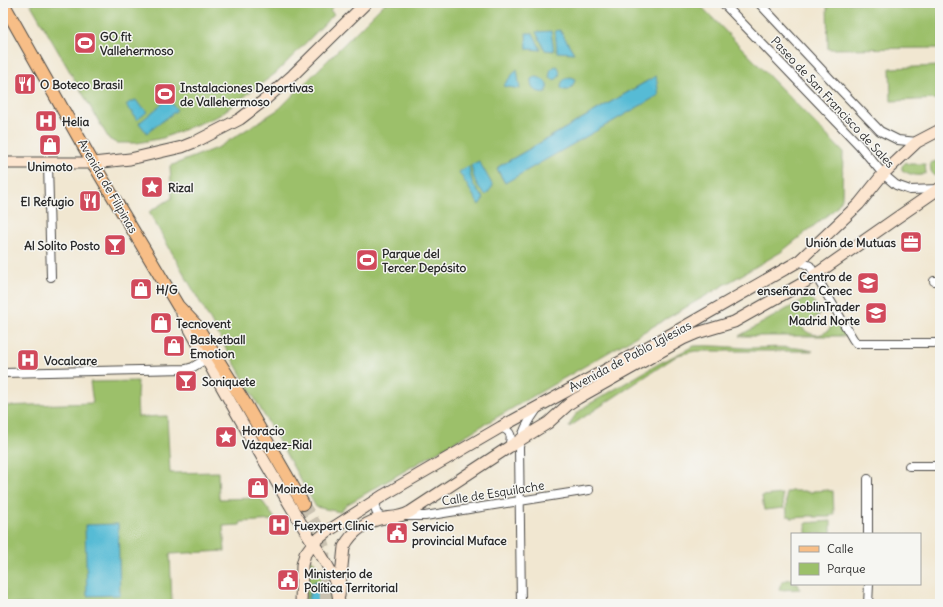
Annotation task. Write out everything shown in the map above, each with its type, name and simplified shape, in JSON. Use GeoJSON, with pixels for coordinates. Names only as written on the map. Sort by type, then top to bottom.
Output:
{"type":"FeatureCollection","features":[{"type":"Feature","properties":{"kind":"main road","name":"Avenida de Filipinas"},"geometry":{"type":"LineString","coordinates":[[4,3],[93,163],[178,306],[196,325],[246,405],[303,504]]}},
{"type":"Feature","properties":{"kind":"street"},"geometry":{"type":"LineString","coordinates":[[3,163],[93,163],[130,159],[182,147],[210,135],[240,119],[280,88],[366,3]]}},
{"type":"Feature","properties":{"kind":"street","name":"Paseo de San Francisco de Sales"},"geometry":{"type":"LineString","coordinates":[[723,3],[859,145],[883,174],[896,184],[910,190],[939,189]]}},
{"type":"Feature","properties":{"kind":"street","name":"Paseo de San Francisco de Sales"},"geometry":{"type":"LineString","coordinates":[[759,3],[880,131],[898,140],[917,142]]}},
{"type":"Feature","properties":{"kind":"street","name":"Avenida de Pablo Iglesias"},"geometry":{"type":"LineString","coordinates":[[313,543],[328,531],[377,500],[501,428],[675,332],[799,261],[859,204],[883,174],[917,142],[939,131]]}},
{"type":"Feature","properties":{"kind":"street"},"geometry":{"type":"LineString","coordinates":[[48,164],[51,276]]}},
{"type":"Feature","properties":{"kind":"street","name":"Avenida de Pablo Iglesias"},"geometry":{"type":"LineString","coordinates":[[339,600],[344,546],[356,531],[375,521],[401,516],[416,509],[548,423],[570,403],[578,398],[689,336],[734,322],[805,282],[895,218],[939,189]]}},
{"type":"Feature","properties":{"kind":"street"},"geometry":{"type":"LineString","coordinates":[[799,261],[810,266],[856,343],[940,342]]}},
{"type":"Feature","properties":{"kind":"street","name":"Avenida de Filipinas"},"geometry":{"type":"LineString","coordinates":[[178,306],[206,359],[297,516],[313,543],[322,554],[334,576],[339,600]]}},
{"type":"Feature","properties":{"kind":"street"},"geometry":{"type":"LineString","coordinates":[[3,373],[186,369],[193,367],[206,359]]}},
{"type":"Feature","properties":{"kind":"street","name":"Avenida de Pablo Iglesias"},"geometry":{"type":"LineString","coordinates":[[520,440],[528,423],[539,406]]}},
{"type":"Feature","properties":{"kind":"street"},"geometry":{"type":"LineString","coordinates":[[501,428],[510,432],[511,437],[509,447]]}},
{"type":"Feature","properties":{"kind":"street"},"geometry":{"type":"LineString","coordinates":[[520,440],[518,454],[521,604]]}},
{"type":"Feature","properties":{"kind":"street"},"geometry":{"type":"LineString","coordinates":[[909,466],[940,466]]}},
{"type":"Feature","properties":{"kind":"street"},"geometry":{"type":"LineString","coordinates":[[868,479],[868,533]]}},
{"type":"Feature","properties":{"kind":"street","name":"Calle de Esquilache"},"geometry":{"type":"LineString","coordinates":[[401,516],[424,516],[589,490]]}},
{"type":"Feature","properties":{"kind":"street"},"geometry":{"type":"LineString","coordinates":[[377,500],[375,508],[376,513],[379,516],[386,518]]}},
{"type":"Feature","properties":{"kind":"street"},"geometry":{"type":"LineString","coordinates":[[301,604],[302,565],[305,554],[313,543]]}},
{"type":"Feature","properties":{"kind":"street"},"geometry":{"type":"LineString","coordinates":[[868,604],[869,585]]}},
{"type":"Feature","properties":{"kind":"green space","name":"Instalaciones Deportivas de Vallehermoso"},"geometry":{"type":"Polygon","coordinates":[[[30,3],[337,3],[330,10],[334,14],[276,73],[218,116],[163,138],[137,143],[116,143],[109,139],[30,3]]]}},
{"type":"Feature","properties":{"kind":"green space","name":"Parque del Tercer Depósito"},"geometry":{"type":"Polygon","coordinates":[[[385,3],[698,3],[843,152],[842,199],[835,209],[781,252],[346,505],[340,512],[316,507],[149,212],[172,198],[170,166],[219,147],[279,109],[385,3]],[[656,76],[498,167],[499,169],[497,170],[505,183],[656,76]]]}},
{"type":"Feature","properties":{"kind":"green space"},"geometry":{"type":"Polygon","coordinates":[[[827,3],[940,3],[940,48],[828,49],[827,3]]]}},
{"type":"Feature","properties":{"kind":"green space"},"geometry":{"type":"Polygon","coordinates":[[[940,66],[940,99],[891,101],[890,68],[940,66]]]}},
{"type":"Feature","properties":{"kind":"green space"},"geometry":{"type":"Polygon","coordinates":[[[940,160],[940,173],[934,176],[931,171],[930,163],[940,160]]]}},
{"type":"Feature","properties":{"kind":"green space"},"geometry":{"type":"Polygon","coordinates":[[[906,162],[907,164],[925,164],[926,173],[917,175],[902,170],[902,166],[906,162]]]}},
{"type":"Feature","properties":{"kind":"green space"},"geometry":{"type":"Polygon","coordinates":[[[810,296],[821,314],[801,326],[804,330],[813,334],[822,334],[830,328],[833,323],[834,314],[848,336],[739,336],[810,296]]]}},
{"type":"Feature","properties":{"kind":"green space"},"geometry":{"type":"Polygon","coordinates":[[[694,346],[747,348],[789,347],[813,351],[695,351],[678,355],[569,427],[576,415],[586,406],[660,363],[694,346]]]}},
{"type":"Feature","properties":{"kind":"green space"},"geometry":{"type":"Polygon","coordinates":[[[138,381],[138,417],[167,416],[170,473],[218,472],[219,499],[260,498],[276,520],[241,522],[240,525],[223,526],[225,551],[170,554],[172,604],[3,604],[3,406],[93,403],[90,382],[138,381]]]}},
{"type":"Feature","properties":{"kind":"green space"},"geometry":{"type":"Polygon","coordinates":[[[833,491],[834,515],[830,515],[830,517],[807,516],[791,518],[791,516],[787,516],[786,492],[813,492],[833,491]]]}},
{"type":"Feature","properties":{"kind":"green space"},"geometry":{"type":"Polygon","coordinates":[[[782,494],[784,508],[764,510],[762,496],[782,494]]]}},
{"type":"Feature","properties":{"kind":"green space"},"geometry":{"type":"Polygon","coordinates":[[[831,521],[831,533],[806,533],[806,523],[831,521]]]}},
{"type":"Feature","properties":{"kind":"green space"},"geometry":{"type":"Polygon","coordinates":[[[312,560],[320,569],[325,579],[330,602],[327,604],[323,604],[326,585],[315,581],[314,583],[311,583],[308,604],[305,604],[306,582],[310,561],[312,560]]]}},
{"type":"Feature","properties":{"kind":"green space"},"geometry":{"type":"Polygon","coordinates":[[[791,579],[791,585],[798,585],[800,589],[779,590],[780,585],[786,580],[791,579]]]}},
{"type":"Feature","properties":{"kind":"water"},"geometry":{"type":"Polygon","coordinates":[[[560,30],[574,53],[557,52],[555,31],[560,30]]]}},
{"type":"Feature","properties":{"kind":"water"},"geometry":{"type":"Polygon","coordinates":[[[551,31],[554,51],[545,50],[536,32],[551,31]]]}},
{"type":"Feature","properties":{"kind":"water"},"geometry":{"type":"Polygon","coordinates":[[[526,33],[533,33],[541,50],[527,49],[526,33]]]}},
{"type":"Feature","properties":{"kind":"water"},"geometry":{"type":"Polygon","coordinates":[[[556,66],[560,72],[557,79],[550,78],[551,69],[556,66]]]}},
{"type":"Feature","properties":{"kind":"water"},"geometry":{"type":"Polygon","coordinates":[[[517,69],[520,89],[503,86],[517,69]]]}},
{"type":"Feature","properties":{"kind":"water"},"geometry":{"type":"Polygon","coordinates":[[[656,76],[659,95],[505,183],[497,169],[498,167],[656,76]]]}},
{"type":"Feature","properties":{"kind":"water"},"geometry":{"type":"Polygon","coordinates":[[[535,77],[540,78],[547,84],[546,92],[540,92],[533,88],[531,79],[535,77]]]}},
{"type":"Feature","properties":{"kind":"water"},"geometry":{"type":"Polygon","coordinates":[[[570,77],[574,78],[575,80],[572,87],[568,90],[564,90],[561,88],[562,82],[570,77]]]}},
{"type":"Feature","properties":{"kind":"water"},"geometry":{"type":"Polygon","coordinates":[[[168,99],[177,110],[147,133],[139,123],[168,99]]]}},
{"type":"Feature","properties":{"kind":"water"},"geometry":{"type":"Polygon","coordinates":[[[135,100],[147,112],[137,120],[133,112],[130,111],[126,105],[135,100]]]}},
{"type":"Feature","properties":{"kind":"water"},"geometry":{"type":"Polygon","coordinates":[[[479,161],[493,186],[486,195],[479,188],[476,182],[471,165],[479,161]]]}},
{"type":"Feature","properties":{"kind":"water"},"geometry":{"type":"Polygon","coordinates":[[[469,166],[473,184],[484,198],[479,205],[459,172],[469,166]]]}},
{"type":"Feature","properties":{"kind":"water"},"geometry":{"type":"Polygon","coordinates":[[[118,524],[120,595],[87,596],[85,525],[118,524]]]}},
{"type":"Feature","properties":{"kind":"water"},"geometry":{"type":"Polygon","coordinates":[[[315,581],[326,584],[323,604],[308,604],[311,583],[314,583],[315,581]]]}},
{"type":"Feature","properties":{"kind":"tunnel"},"geometry":{"type":"LineString","coordinates":[[303,504],[319,530],[324,548],[326,604]]}},
{"type":"Feature","properties":{"kind":"place","name":"GO fit Vallehermoso"},"geometry":{"type":"Point","coordinates":[85,43]}},
{"type":"Feature","properties":{"kind":"place","name":"O Boteco Brasil"},"geometry":{"type":"Point","coordinates":[25,84]}},
{"type":"Feature","properties":{"kind":"place","name":"Instalaciones Deportivas de Vallehermoso"},"geometry":{"type":"Point","coordinates":[165,94]}},
{"type":"Feature","properties":{"kind":"place","name":"Helia"},"geometry":{"type":"Point","coordinates":[46,121]}},
{"type":"Feature","properties":{"kind":"place","name":"Unimoto"},"geometry":{"type":"Point","coordinates":[50,145]}},
{"type":"Feature","properties":{"kind":"place","name":"Rizal"},"geometry":{"type":"Point","coordinates":[152,187]}},
{"type":"Feature","properties":{"kind":"place","name":"El Refugio"},"geometry":{"type":"Point","coordinates":[90,201]}},
{"type":"Feature","properties":{"kind":"place","name":"Unión de Mutuas"},"geometry":{"type":"Point","coordinates":[911,242]}},
{"type":"Feature","properties":{"kind":"place","name":"Al Solito Posto"},"geometry":{"type":"Point","coordinates":[115,245]}},
{"type":"Feature","properties":{"kind":"place","name":"Parque del Tercer Depósito"},"geometry":{"type":"Point","coordinates":[367,260]}},
{"type":"Feature","properties":{"kind":"place","name":"Centro de enseñanza Cenec"},"geometry":{"type":"Point","coordinates":[868,283]}},
{"type":"Feature","properties":{"kind":"place","name":"H/G"},"geometry":{"type":"Point","coordinates":[141,289]}},
{"type":"Feature","properties":{"kind":"place","name":"GoblinTrader Madrid Norte"},"geometry":{"type":"Point","coordinates":[876,313]}},
{"type":"Feature","properties":{"kind":"place","name":"Tecnovent"},"geometry":{"type":"Point","coordinates":[161,323]}},
{"type":"Feature","properties":{"kind":"place","name":"Basketball Emotion"},"geometry":{"type":"Point","coordinates":[174,346]}},
{"type":"Feature","properties":{"kind":"place","name":"Vocalcare"},"geometry":{"type":"Point","coordinates":[28,360]}},
{"type":"Feature","properties":{"kind":"place","name":"Soniquete"},"geometry":{"type":"Point","coordinates":[186,381]}},
{"type":"Feature","properties":{"kind":"place","name":"Horacio Vázquez-Rial"},"geometry":{"type":"Point","coordinates":[226,437]}},
{"type":"Feature","properties":{"kind":"place","name":"Moinde"},"geometry":{"type":"Point","coordinates":[258,488]}},
{"type":"Feature","properties":{"kind":"place","name":"Fuexpert Clinic"},"geometry":{"type":"Point","coordinates":[279,525]}},
{"type":"Feature","properties":{"kind":"place","name":"Servicio provincial Muface"},"geometry":{"type":"Point","coordinates":[397,533]}},
{"type":"Feature","properties":{"kind":"place","name":"Ministerio de Política Territorial"},"geometry":{"type":"Point","coordinates":[288,580]}}]}
